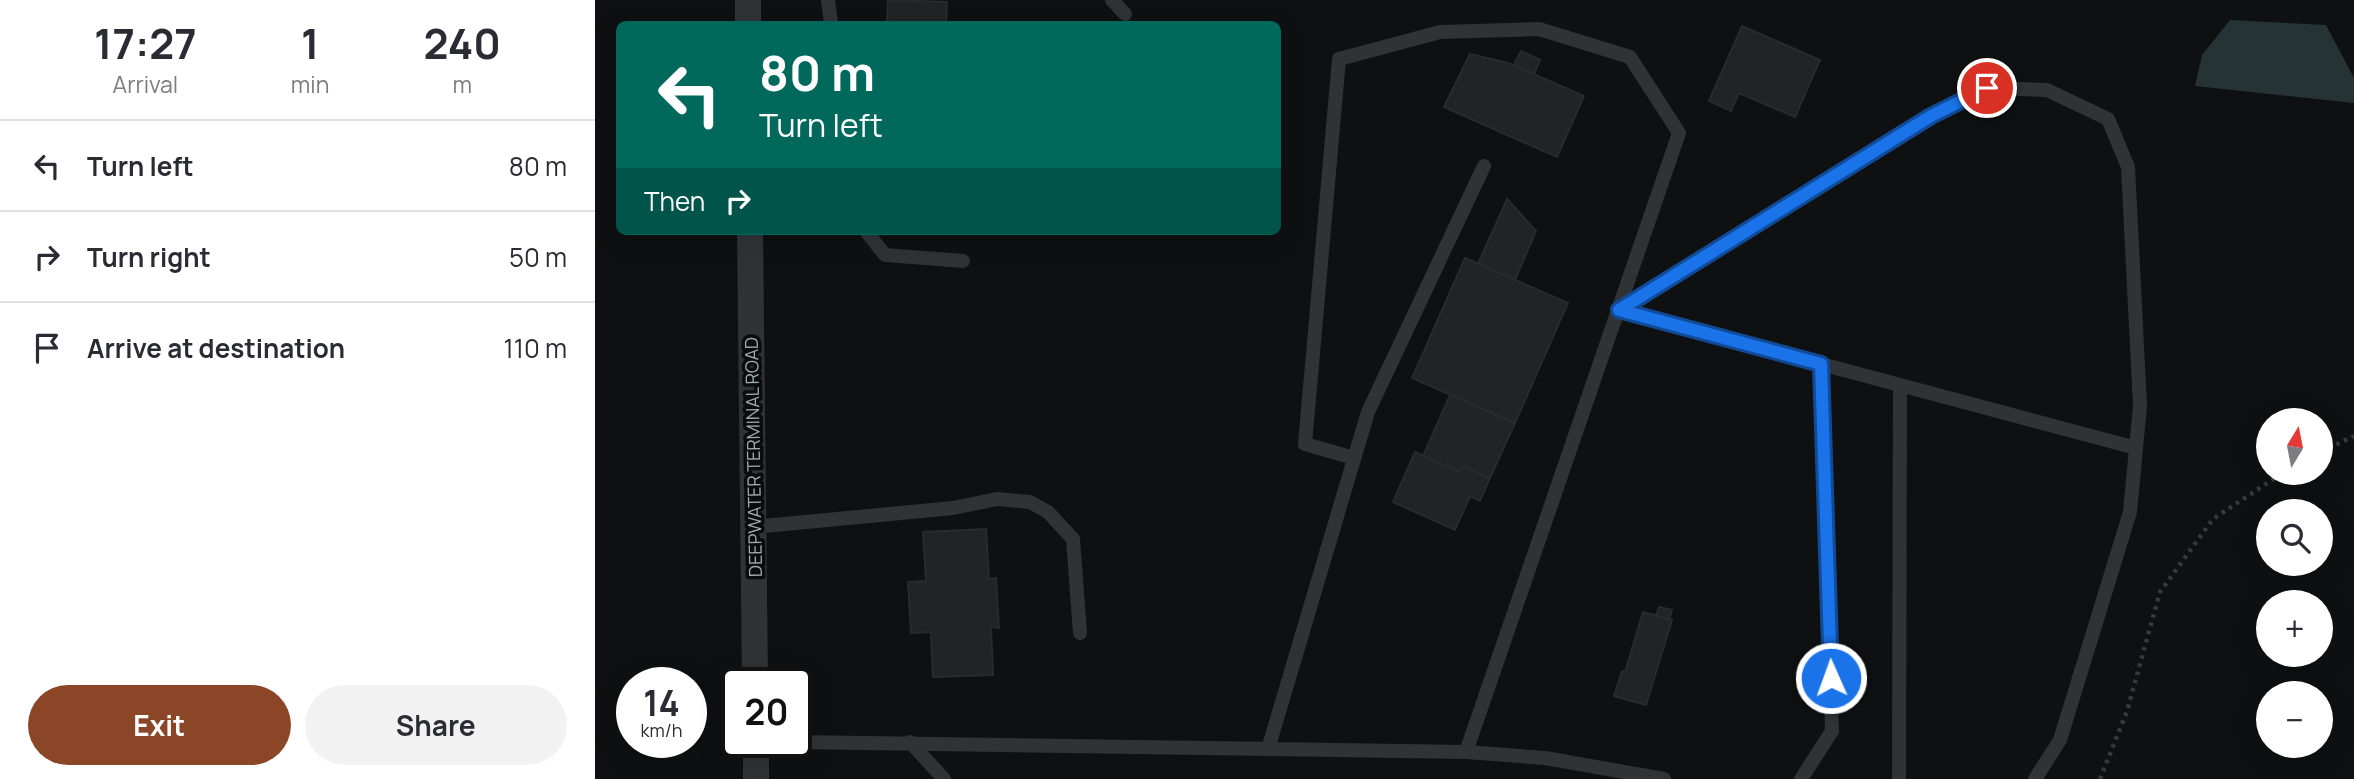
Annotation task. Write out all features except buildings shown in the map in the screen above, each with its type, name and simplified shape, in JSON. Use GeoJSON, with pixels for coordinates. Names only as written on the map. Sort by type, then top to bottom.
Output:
{"type":"FeatureCollection","features":[{"type":"Feature","properties":{"kind":"street"},"geometry":{"type":"LineString","coordinates":[[748,0],[748,21]]}},
{"type":"Feature","properties":{"kind":"street","name":"DEEPWATER TERMINAL ROAD"},"geometry":{"type":"LineString","coordinates":[[750,235],[755,667]]}},
{"type":"Feature","properties":{"kind":"street"},"geometry":{"type":"LineString","coordinates":[[756,758],[756,779]]}},
{"type":"Feature","properties":{"kind":"lane"},"geometry":{"type":"LineString","coordinates":[[828,0],[831,21]]}},
{"type":"Feature","properties":{"kind":"lane"},"geometry":{"type":"LineString","coordinates":[[1112,0],[1125,14]]}},
{"type":"Feature","properties":{"kind":"lane"},"geometry":{"type":"LineString","coordinates":[[1354,458],[1305,444],[1339,59],[1440,32],[1539,29],[1630,57],[1679,133],[1466,752]]}},
{"type":"Feature","properties":{"kind":"lane"},"geometry":{"type":"LineString","coordinates":[[1619,310],[1931,116],[1987,88],[2047,90],[2108,119],[2128,167],[2140,406],[2130,512],[2060,740],[2035,779]]}},
{"type":"Feature","properties":{"kind":"lane"},"geometry":{"type":"LineString","coordinates":[[1268,749],[1368,412],[1484,166]]}},
{"type":"Feature","properties":{"kind":"lane"},"geometry":{"type":"LineString","coordinates":[[869,235],[885,254],[963,261]]}},
{"type":"Feature","properties":{"kind":"lane"},"geometry":{"type":"LineString","coordinates":[[1619,310],[2136,448]]}},
{"type":"Feature","properties":{"kind":"lane"},"geometry":{"type":"LineString","coordinates":[[1801,779],[1832,730],[1821,364]]}},
{"type":"Feature","properties":{"kind":"lane"},"geometry":{"type":"LineString","coordinates":[[1899,779],[1900,385]]}},
{"type":"Feature","properties":{"kind":"lane"},"geometry":{"type":"LineString","coordinates":[[753,527],[953,508],[997,499],[1030,502],[1048,512],[1073,539],[1080,633]]}},
{"type":"Feature","properties":{"kind":"lane"},"geometry":{"type":"LineString","coordinates":[[812,742],[1466,752],[1545,758],[1664,779]]}},
{"type":"Feature","properties":{"kind":"lane"},"geometry":{"type":"LineString","coordinates":[[910,742],[944,779]]}},
{"type":"Feature","properties":{"kind":"path"},"geometry":{"type":"LineString","coordinates":[[2333,446],[2354,436]]}},
{"type":"Feature","properties":{"kind":"path"},"geometry":{"type":"LineString","coordinates":[[2100,779],[2127,712],[2160,592],[2213,519],[2264,485]]}},
{"type":"Feature","properties":{"kind":"shaded area"},"geometry":{"type":"Polygon","coordinates":[[[2230,20],[2326,25],[2354,78],[2354,103],[2195,86],[2202,55],[2230,20]]]}},
{"type":"Feature","properties":{"kind":"route"},"geometry":{"type":"LineString","coordinates":[[1831,678],[1821,364],[1619,310],[1931,116],[1987,88]]}}]}
